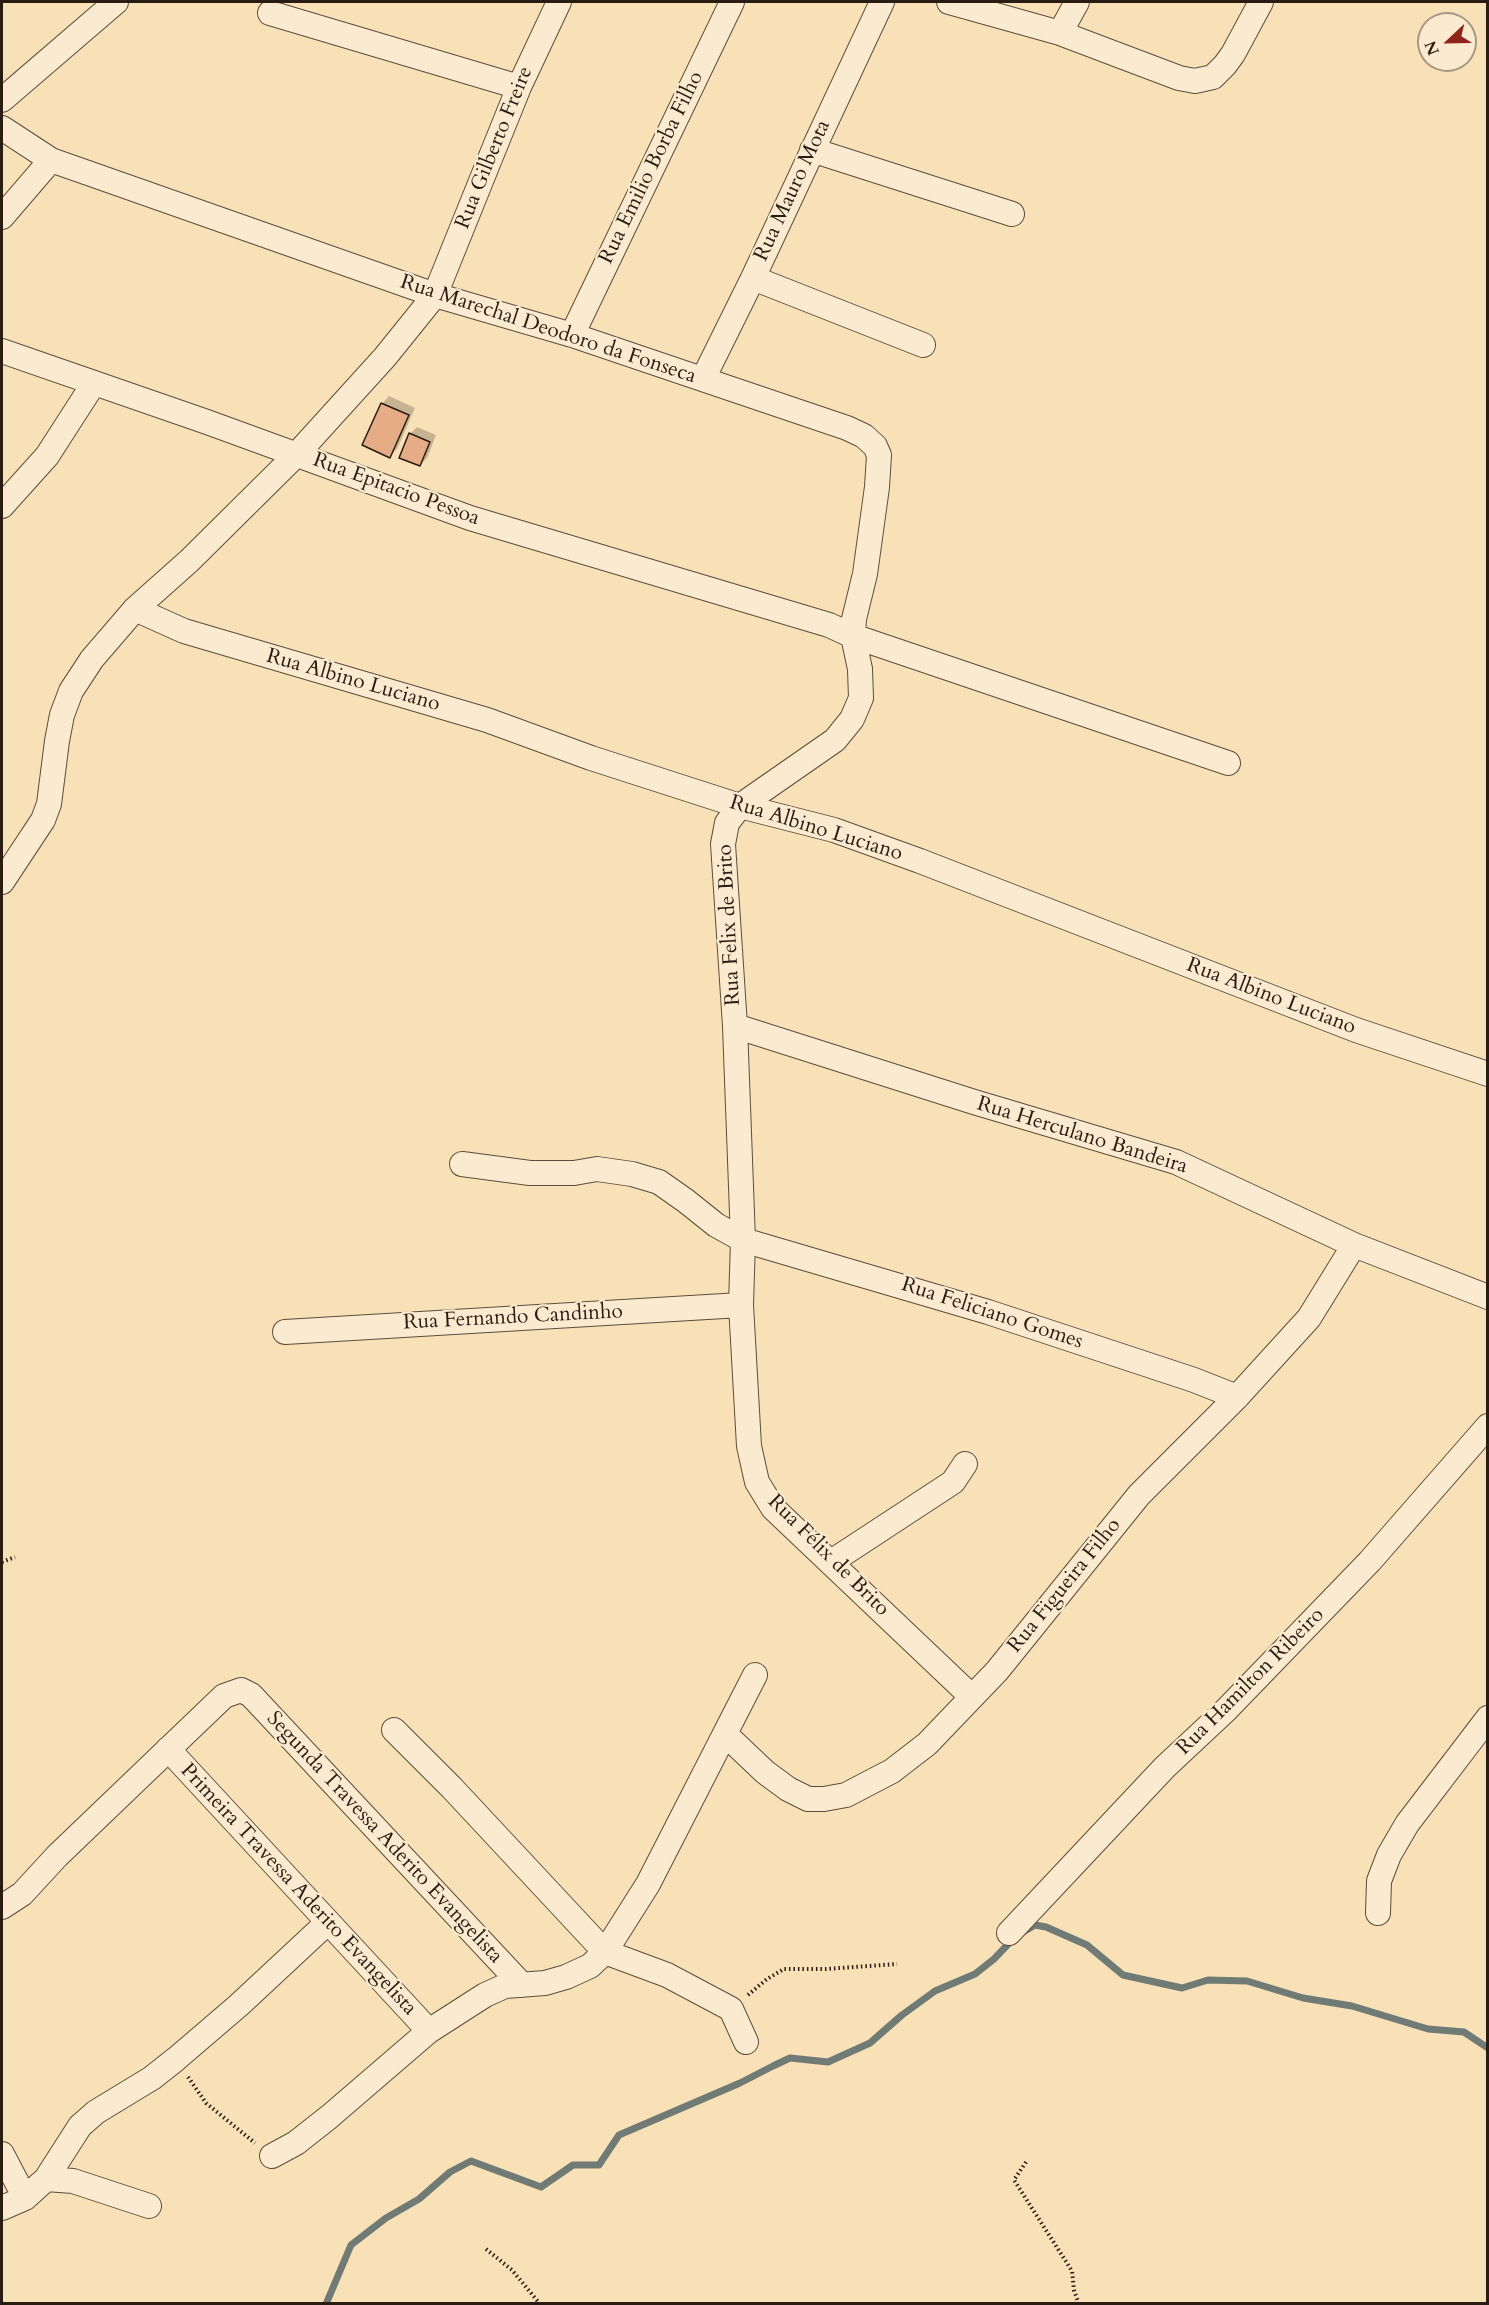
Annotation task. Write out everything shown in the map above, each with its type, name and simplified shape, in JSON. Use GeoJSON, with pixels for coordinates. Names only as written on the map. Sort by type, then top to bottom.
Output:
{"type":"FeatureCollection","features":[{"type":"Feature","properties":{"kind":"street"},"geometry":{"type":"LineString","coordinates":[[2,100],[116,2]]}},
{"type":"Feature","properties":{"kind":"street","name":"Rua Gilberto Freire"},"geometry":{"type":"LineString","coordinates":[[2,882],[43,820],[49,804],[62,715],[71,692],[92,659],[135,609],[189,561],[297,454],[385,357],[435,295],[519,87],[559,2]]}},
{"type":"Feature","properties":{"kind":"street","name":"Rua Emilio Borba Filho"},"geometry":{"type":"LineString","coordinates":[[572,335],[732,2]]}},
{"type":"Feature","properties":{"kind":"street","name":"Rua Mauro Mota"},"geometry":{"type":"LineString","coordinates":[[703,379],[753,278],[882,2]]}},
{"type":"Feature","properties":{"kind":"street"},"geometry":{"type":"LineString","coordinates":[[949,2],[1060,33],[1179,78],[1195,81],[1213,77],[1225,65],[1261,2]]}},
{"type":"Feature","properties":{"kind":"street"},"geometry":{"type":"LineString","coordinates":[[1060,33],[1077,2]]}},
{"type":"Feature","properties":{"kind":"street"},"geometry":{"type":"LineString","coordinates":[[270,13],[519,87]]}},
{"type":"Feature","properties":{"kind":"street","name":"Rua Marechal Deodoro da Fonseca"},"geometry":{"type":"LineString","coordinates":[[2,128],[51,160],[435,295],[572,335],[847,428],[864,436],[875,446],[879,455],[877,488],[865,574],[854,627]]}},
{"type":"Feature","properties":{"kind":"street"},"geometry":{"type":"LineString","coordinates":[[812,150],[1012,214]]}},
{"type":"Feature","properties":{"kind":"street"},"geometry":{"type":"LineString","coordinates":[[2,217],[51,160]]}},
{"type":"Feature","properties":{"kind":"street"},"geometry":{"type":"LineString","coordinates":[[753,278],[923,345]]}},
{"type":"Feature","properties":{"kind":"street","name":"Rua Epitacio Pessoa"},"geometry":{"type":"LineString","coordinates":[[2,351],[297,454],[470,518],[829,625],[854,627]]}},
{"type":"Feature","properties":{"kind":"street"},"geometry":{"type":"LineString","coordinates":[[2,507],[47,456],[94,383]]}},
{"type":"Feature","properties":{"kind":"street","name":"Rua Albino Luciano"},"geometry":{"type":"LineString","coordinates":[[135,609],[184,631],[487,720],[591,758],[741,806],[834,830],[920,861],[1356,1030],[1488,1074]]}},
{"type":"Feature","properties":{"kind":"street"},"geometry":{"type":"LineString","coordinates":[[854,627],[1228,763]]}},
{"type":"Feature","properties":{"kind":"street","name":"Rua Felix de Brito"},"geometry":{"type":"LineString","coordinates":[[743,1240],[735,1026],[723,844],[727,824],[741,806],[835,740],[852,718],[861,698],[860,669],[854,627]]}},
{"type":"Feature","properties":{"kind":"street","name":"Rua Herculano Bandeira"},"geometry":{"type":"LineString","coordinates":[[735,1026],[974,1102],[1176,1162],[1354,1245],[1488,1297]]}},
{"type":"Feature","properties":{"kind":"street","name":"Rua Feliciano Gomes"},"geometry":{"type":"LineString","coordinates":[[462,1164],[530,1173],[574,1173],[597,1169],[632,1174],[658,1182],[716,1225],[743,1240],[988,1311],[1194,1380],[1237,1397]]}},
{"type":"Feature","properties":{"kind":"street","name":"Rua Félix de Brito"},"geometry":{"type":"LineString","coordinates":[[743,1240],[741,1305],[749,1446],[757,1482],[773,1508],[972,1697]]}},
{"type":"Feature","properties":{"kind":"street","name":"Rua Figueira Filho"},"geometry":{"type":"LineString","coordinates":[[726,1735],[765,1772],[788,1789],[808,1799],[846,1795],[892,1771],[927,1744],[997,1671],[1139,1495],[1237,1397],[1309,1318],[1354,1245]]}},
{"type":"Feature","properties":{"kind":"street","name":"Rua Fernando Candinho"},"geometry":{"type":"LineString","coordinates":[[285,1332],[741,1305]]}},
{"type":"Feature","properties":{"kind":"street","name":"Rua Hamilton Ribeiro"},"geometry":{"type":"LineString","coordinates":[[1009,1933],[1165,1767],[1226,1710],[1370,1561],[1488,1426]]}},
{"type":"Feature","properties":{"kind":"street"},"geometry":{"type":"LineString","coordinates":[[831,1562],[953,1482],[965,1464]]}},
{"type":"Feature","properties":{"kind":"street"},"geometry":{"type":"LineString","coordinates":[[272,2156],[296,2143],[329,2117],[429,2031],[485,1995],[505,1986],[545,1983],[566,1977],[590,1966],[605,1952],[648,1884],[755,1675]]}},
{"type":"Feature","properties":{"kind":"street","name":"Segunda Travessa Aderito Evangelista"},"geometry":{"type":"LineString","coordinates":[[168,1749],[224,1696],[233,1692],[246,1691],[522,1985]]}},
{"type":"Feature","properties":{"kind":"street"},"geometry":{"type":"LineString","coordinates":[[1378,1913],[1379,1881],[1389,1855],[1407,1824],[1488,1718]]}},
{"type":"Feature","properties":{"kind":"street"},"geometry":{"type":"LineString","coordinates":[[394,1730],[452,1788],[605,1952],[667,1975],[731,2009],[746,2042]]}},
{"type":"Feature","properties":{"kind":"street"},"geometry":{"type":"LineString","coordinates":[[2,1907],[22,1894],[57,1856],[168,1749]]}},
{"type":"Feature","properties":{"kind":"street","name":"Primeira Travessa Aderito Evangelista"},"geometry":{"type":"LineString","coordinates":[[168,1749],[429,2031]]}},
{"type":"Feature","properties":{"kind":"street"},"geometry":{"type":"LineString","coordinates":[[2,2208],[25,2198],[46,2179],[80,2126],[96,2112],[152,2078],[176,2059],[239,2005],[327,1923]]}},
{"type":"Feature","properties":{"kind":"street"},"geometry":{"type":"LineString","coordinates":[[2,2154],[25,2198]]}},
{"type":"Feature","properties":{"kind":"street"},"geometry":{"type":"LineString","coordinates":[[46,2179],[73,2181],[149,2206]]}},
{"type":"Feature","properties":{"kind":"path"},"geometry":{"type":"LineString","coordinates":[[2,1562],[15,1557]]}},
{"type":"Feature","properties":{"kind":"path"},"geometry":{"type":"LineString","coordinates":[[731,2009],[767,1979],[784,1969],[825,1969],[897,1964]]}},
{"type":"Feature","properties":{"kind":"path"},"geometry":{"type":"LineString","coordinates":[[176,2059],[206,2103],[272,2156]]}},
{"type":"Feature","properties":{"kind":"path"},"geometry":{"type":"LineString","coordinates":[[1026,2162],[1014,2180],[1072,2271],[1074,2290],[1079,2304]]}},
{"type":"Feature","properties":{"kind":"path"},"geometry":{"type":"LineString","coordinates":[[486,2249],[512,2270],[540,2304]]}},
{"type":"Feature","properties":{"kind":"building"},"geometry":{"type":"Polygon","coordinates":[[[381,403],[409,415],[390,458],[362,445],[381,403]]]}},
{"type":"Feature","properties":{"kind":"building"},"geometry":{"type":"Polygon","coordinates":[[[409,433],[430,442],[420,466],[399,458],[409,433]]]}},
{"type":"Feature","properties":{"kind":"waterway"},"geometry":{"type":"LineString","coordinates":[[1023,1932],[1035,1925],[1046,1927],[1087,1945],[1123,1975],[1182,1988],[1208,1980],[1247,1981],[1303,1998],[1352,2006],[1428,2029],[1464,2032],[1488,2048]]}},
{"type":"Feature","properties":{"kind":"waterway"},"geometry":{"type":"LineString","coordinates":[[326,2304],[351,2245],[386,2218],[419,2199],[450,2172],[471,2161],[541,2187],[573,2165],[599,2165],[619,2135],[740,2083],[790,2058],[828,2062],[870,2043],[902,2015],[935,1991],[975,1974],[994,1959],[1014,1938]]}}]}
